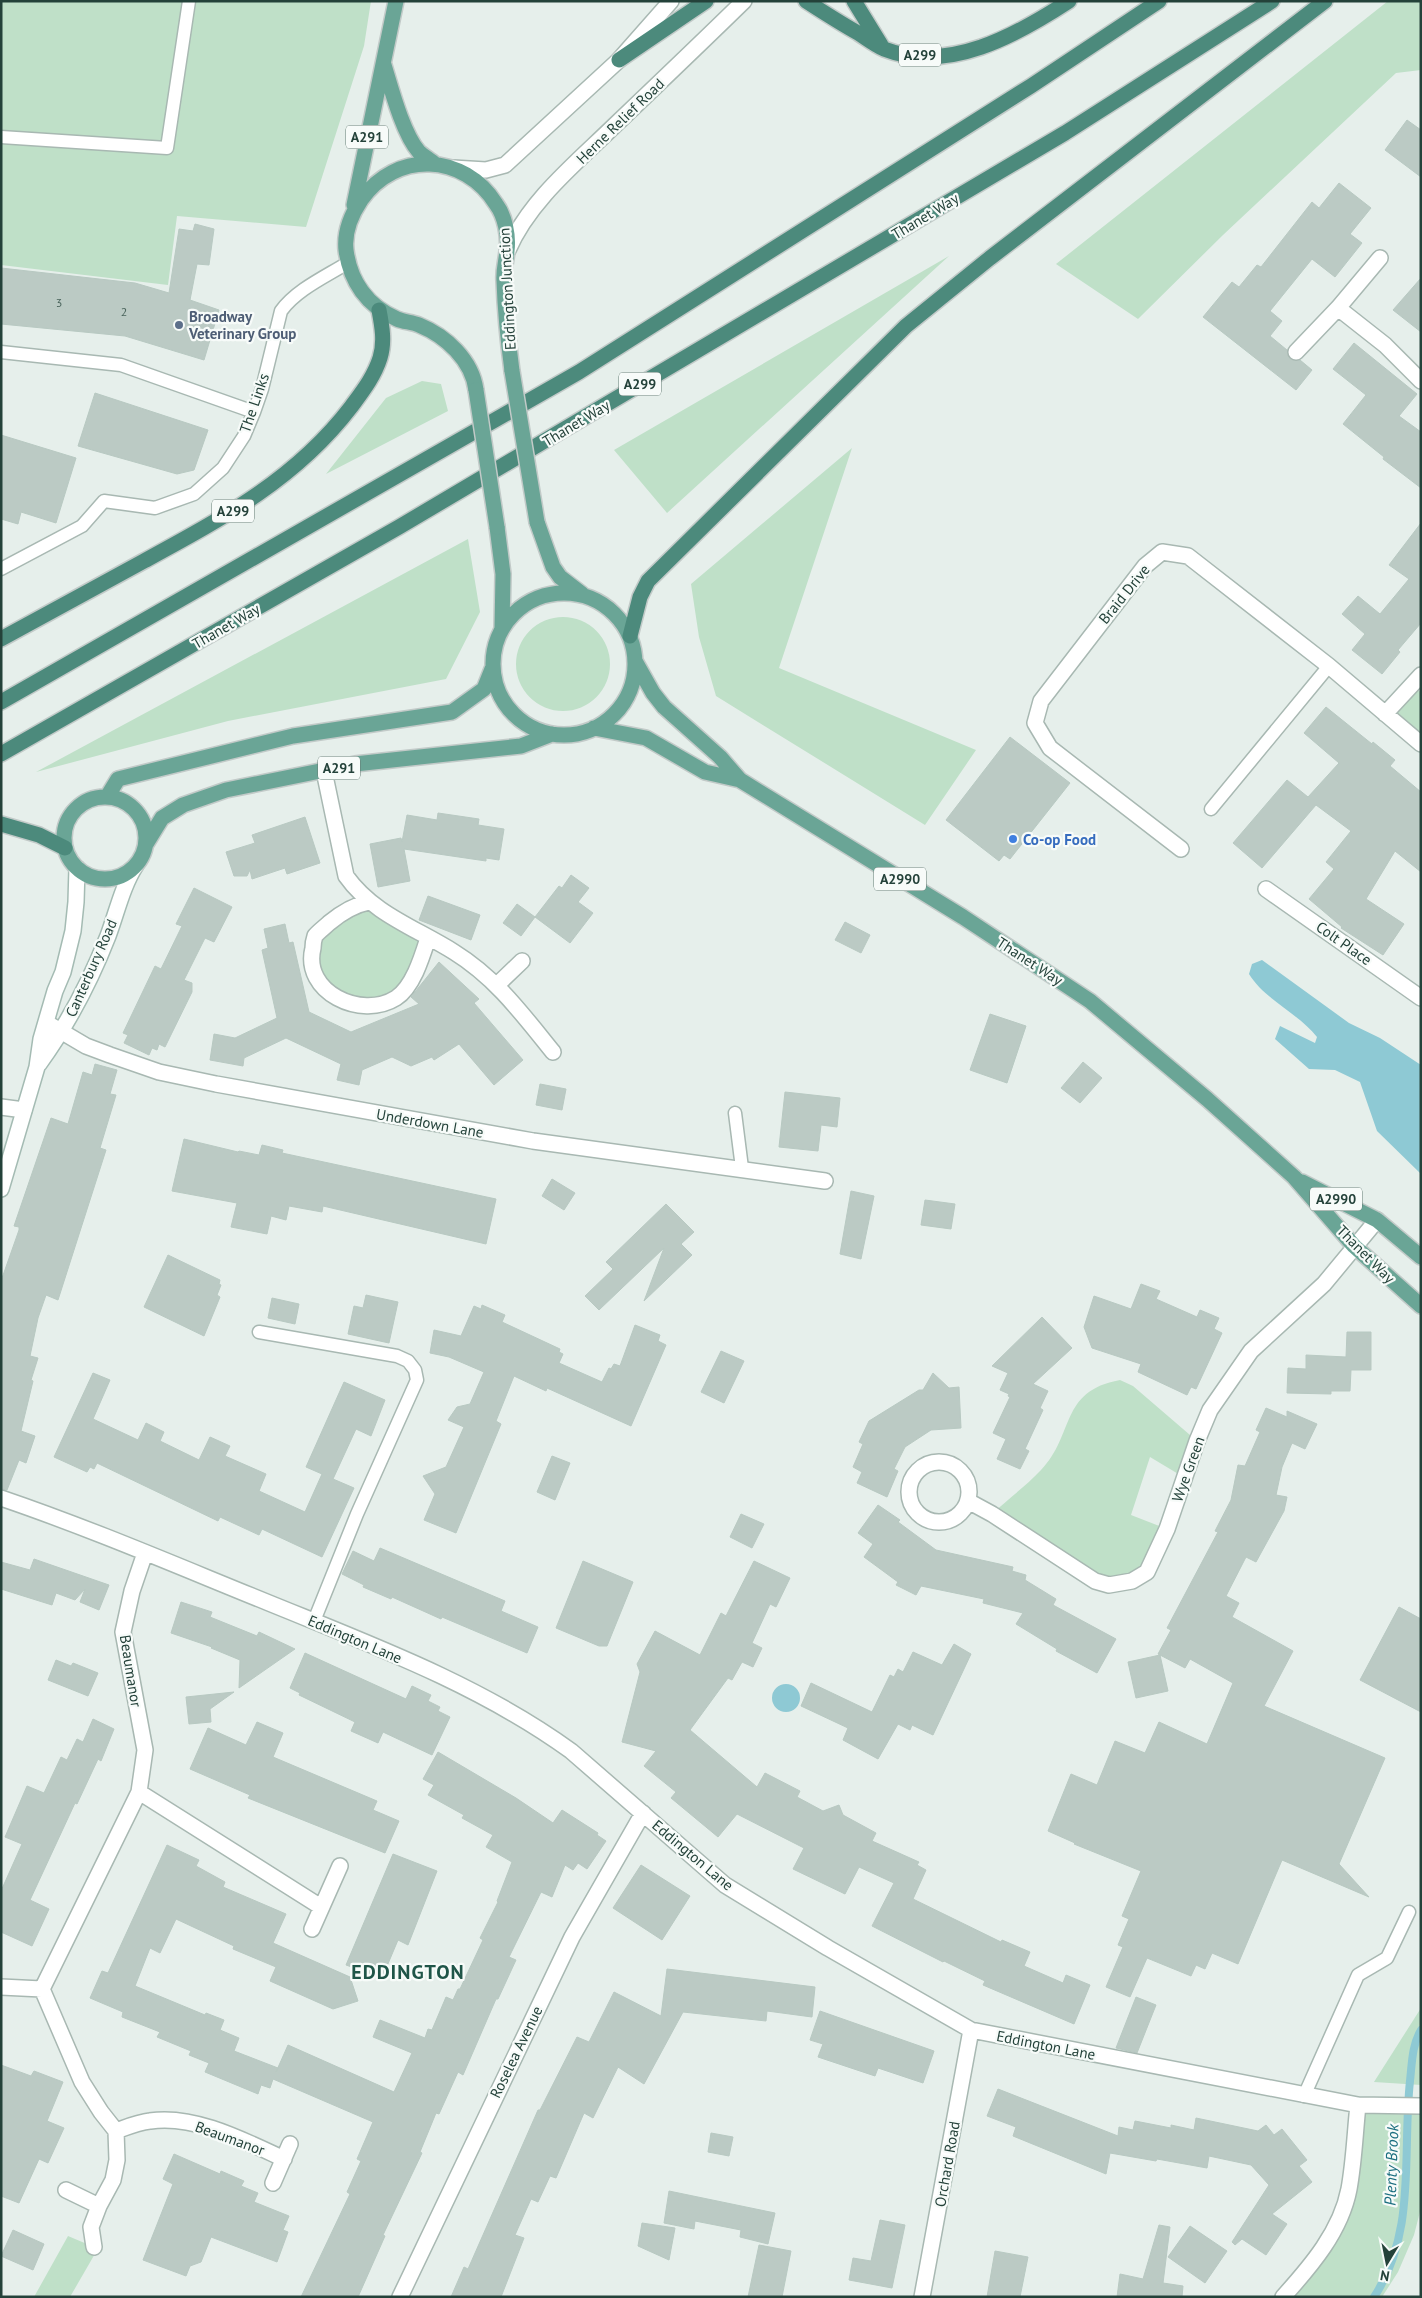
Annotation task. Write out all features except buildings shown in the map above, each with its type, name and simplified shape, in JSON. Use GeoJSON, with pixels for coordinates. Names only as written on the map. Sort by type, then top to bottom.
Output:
{"type":"FeatureCollection","features":[{"type":"Feature","properties":{"kind":"highway"},"geometry":{"type":"LineString","coordinates":[[619,60],[706,1]]}},
{"type":"Feature","properties":{"kind":"highway","name":"A299"},"geometry":{"type":"LineString","coordinates":[[806,1],[883,48],[904,54],[939,56],[972,51],[1007,38],[1069,1]]}},
{"type":"Feature","properties":{"kind":"highway"},"geometry":{"type":"LineString","coordinates":[[854,1],[883,48]]}},
{"type":"Feature","properties":{"kind":"highway","name":"A299"},"geometry":{"type":"LineString","coordinates":[[1,702],[579,372],[1023,91],[1160,1]]}},
{"type":"Feature","properties":{"kind":"highway","name":"Thanet Way"},"geometry":{"type":"LineString","coordinates":[[1,754],[399,527],[1031,154],[1272,1]]}},
{"type":"Feature","properties":{"kind":"highway"},"geometry":{"type":"LineString","coordinates":[[630,636],[640,596],[648,581],[906,326],[990,258],[1325,1]]}},
{"type":"Feature","properties":{"kind":"highway","name":"A299"},"geometry":{"type":"LineString","coordinates":[[1,638],[190,536],[256,497],[306,457],[342,419],[368,384],[380,360],[382,347],[379,310]]}},
{"type":"Feature","properties":{"kind":"highway"},"geometry":{"type":"LineString","coordinates":[[1,824],[39,835],[65,848]]}},
{"type":"Feature","properties":{"kind":"main road","name":"A291"},"geometry":{"type":"LineString","coordinates":[[353,212],[371,114],[384,63],[396,1]]}},
{"type":"Feature","properties":{"kind":"main road","name":"A291"},"geometry":{"type":"LineString","coordinates":[[384,63],[395,100],[413,142],[420,152],[441,166]]}},
{"type":"Feature","properties":{"kind":"main road","name":"Eddington Junction"},"geometry":{"type":"LineString","coordinates":[[502,628],[503,574],[476,390],[470,369],[457,351],[419,325],[398,320],[379,310],[363,294],[354,281],[349,262],[347,232],[353,212],[369,189],[384,176],[408,166],[441,166],[460,171],[482,185],[498,205],[506,230],[508,250],[503,271],[505,314],[512,371],[537,522],[553,567],[560,577],[584,595],[603,604],[619,618],[630,636],[635,661],[633,682],[624,701],[611,717],[594,728],[573,734],[552,734],[529,726],[511,712],[498,692],[492,669],[494,648],[502,628],[514,613],[529,601],[547,594],[565,592],[584,595]]}},
{"type":"Feature","properties":{"kind":"main road","name":"Thanet Way"},"geometry":{"type":"LineString","coordinates":[[635,661],[653,693],[664,707],[720,757],[740,780],[963,918],[1075,990],[1207,1099],[1294,1177],[1354,1246],[1421,1306]]}},
{"type":"Feature","properties":{"kind":"main road"},"geometry":{"type":"LineString","coordinates":[[107,797],[118,779],[235,750],[331,730],[452,712],[484,689],[492,669]]}},
{"type":"Feature","properties":{"kind":"main road","name":"Thanet Way"},"geometry":{"type":"LineString","coordinates":[[594,728],[646,738],[705,772],[740,780]]}},
{"type":"Feature","properties":{"kind":"main road","name":"A291"},"geometry":{"type":"LineString","coordinates":[[136,865],[162,818],[183,805],[226,790],[398,758],[521,746],[552,734]]}},
{"type":"Feature","properties":{"kind":"main road"},"geometry":{"type":"LineString","coordinates":[[136,865],[118,877],[107,879],[91,877],[76,868],[69,859],[65,848],[66,823],[72,812],[82,804],[94,798],[107,797],[126,803],[140,817],[145,830],[146,844]]}},
{"type":"Feature","properties":{"kind":"main road","name":"Thanet Way"},"geometry":{"type":"LineString","coordinates":[[1294,1177],[1377,1220],[1421,1257]]}},
{"type":"Feature","properties":{"kind":"street"},"geometry":{"type":"LineString","coordinates":[[441,166],[486,170],[505,165],[619,60],[671,1]]}},
{"type":"Feature","properties":{"kind":"street","name":"Herne Relief Road"},"geometry":{"type":"LineString","coordinates":[[508,250],[514,235],[527,218],[575,164],[744,1]]}},
{"type":"Feature","properties":{"kind":"street"},"geometry":{"type":"LineString","coordinates":[[1296,352],[1338,308],[1380,258]]}},
{"type":"Feature","properties":{"kind":"street"},"geometry":{"type":"LineString","coordinates":[[1338,308],[1385,345],[1421,381]]}},
{"type":"Feature","properties":{"kind":"street","name":"Braid Drive"},"geometry":{"type":"LineString","coordinates":[[1181,849],[1050,748],[1035,723],[1041,701],[1145,566],[1162,552],[1188,556],[1329,666],[1421,744]]}},
{"type":"Feature","properties":{"kind":"street"},"geometry":{"type":"LineString","coordinates":[[1386,714],[1421,675]]}},
{"type":"Feature","properties":{"kind":"street"},"geometry":{"type":"LineString","coordinates":[[324,771],[346,876],[369,902],[412,930],[455,952],[498,984],[553,1052]]}},
{"type":"Feature","properties":{"kind":"street","name":"Canterbury Road"},"geometry":{"type":"LineString","coordinates":[[37,1067],[62,1032],[86,987],[108,936],[128,878],[136,865]]}},
{"type":"Feature","properties":{"kind":"street","name":"Canterbury Road"},"geometry":{"type":"LineString","coordinates":[[1,1189],[37,1067],[41,1039],[73,931],[76,902],[76,868]]}},
{"type":"Feature","properties":{"kind":"street","name":"Colt Place"},"geometry":{"type":"LineString","coordinates":[[1266,889],[1421,998]]}},
{"type":"Feature","properties":{"kind":"street"},"geometry":{"type":"LineString","coordinates":[[369,902],[355,905],[335,918],[315,936],[311,956],[314,974],[328,993],[352,1005],[377,1006],[397,997],[412,978],[428,938]]}},
{"type":"Feature","properties":{"kind":"street"},"geometry":{"type":"LineString","coordinates":[[498,984],[522,961]]}},
{"type":"Feature","properties":{"kind":"street","name":"Underdown Lane"},"geometry":{"type":"LineString","coordinates":[[46,1023],[99,1051],[159,1072],[216,1084],[533,1141],[742,1168],[825,1181]]}},
{"type":"Feature","properties":{"kind":"street"},"geometry":{"type":"LineString","coordinates":[[1,1107],[24,1110]]}},
{"type":"Feature","properties":{"kind":"street","name":"Wye Green"},"geometry":{"type":"LineString","coordinates":[[968,1501],[1095,1581],[1109,1585],[1132,1581],[1143,1576],[1156,1556],[1167,1529],[1197,1441],[1210,1410],[1251,1351],[1324,1284],[1377,1220]]}},
{"type":"Feature","properties":{"kind":"street","name":"Eddington Lane"},"geometry":{"type":"LineString","coordinates":[[1,1498],[62,1519],[314,1622],[438,1675],[503,1708],[545,1732],[570,1751],[643,1812],[724,1884],[828,1948],[971,2030],[1304,2096],[1358,2105],[1419,2106]]}},
{"type":"Feature","properties":{"kind":"street","name":"Beaumanor"},"geometry":{"type":"LineString","coordinates":[[42,1989],[138,1792],[144,1750],[123,1632],[132,1591],[145,1553]]}},
{"type":"Feature","properties":{"kind":"street"},"geometry":{"type":"LineString","coordinates":[[138,1792],[321,1907]]}},
{"type":"Feature","properties":{"kind":"street","name":"Roselea Avenue"},"geometry":{"type":"LineString","coordinates":[[400,2297],[572,1937],[643,1812]]}},
{"type":"Feature","properties":{"kind":"street"},"geometry":{"type":"LineString","coordinates":[[312,1929],[340,1866]]}},
{"type":"Feature","properties":{"kind":"street"},"geometry":{"type":"LineString","coordinates":[[1,1987],[42,1989],[82,2082],[116,2131],[117,2160],[113,2180],[99,2206],[91,2227],[94,2247]]}},
{"type":"Feature","properties":{"kind":"street","name":"Orchard Road"},"geometry":{"type":"LineString","coordinates":[[922,2297],[971,2030]]}},
{"type":"Feature","properties":{"kind":"street"},"geometry":{"type":"LineString","coordinates":[[1284,2297],[1313,2263],[1338,2221],[1349,2190],[1358,2105]]}},
{"type":"Feature","properties":{"kind":"street","name":"Beaumanor"},"geometry":{"type":"LineString","coordinates":[[116,2131],[150,2121],[186,2122],[237,2138],[284,2159]]}},
{"type":"Feature","properties":{"kind":"street","name":"Beaumanor"},"geometry":{"type":"LineString","coordinates":[[273,2183],[290,2144]]}},
{"type":"Feature","properties":{"kind":"street"},"geometry":{"type":"LineString","coordinates":[[66,2190],[99,2206]]}},
{"type":"Feature","properties":{"kind":"lane"},"geometry":{"type":"LineString","coordinates":[[1,137],[167,148],[189,1]]}},
{"type":"Feature","properties":{"kind":"lane","name":"The Links"},"geometry":{"type":"LineString","coordinates":[[1,569],[82,526],[104,501],[155,508],[194,494],[222,468],[244,436],[262,389],[281,311],[288,302],[349,262]]}},
{"type":"Feature","properties":{"kind":"lane"},"geometry":{"type":"LineString","coordinates":[[1,352],[121,365],[254,412]]}},
{"type":"Feature","properties":{"kind":"lane"},"geometry":{"type":"LineString","coordinates":[[1211,809],[1329,666]]}},
{"type":"Feature","properties":{"kind":"lane"},"geometry":{"type":"LineString","coordinates":[[735,1113],[742,1168]]}},
{"type":"Feature","properties":{"kind":"lane"},"geometry":{"type":"LineString","coordinates":[[259,1332],[385,1352],[408,1361],[415,1370],[417,1380],[357,1514],[314,1622]]}},
{"type":"Feature","properties":{"kind":"lane"},"geometry":{"type":"LineString","coordinates":[[1304,2096],[1358,1975],[1387,1958],[1409,1912]]}},
{"type":"Feature","properties":{"kind":"green space"},"geometry":{"type":"Polygon","coordinates":[[[1,1],[371,1],[364,46],[306,227],[177,216],[168,285],[1,265],[1,1]]]}},
{"type":"Feature","properties":{"kind":"green space"},"geometry":{"type":"Polygon","coordinates":[[[1388,1],[1421,1],[1421,70],[1396,73],[1223,235],[1138,319],[1056,264],[1388,1]]]}},
{"type":"Feature","properties":{"kind":"green space"},"geometry":{"type":"Polygon","coordinates":[[[949,256],[667,513],[614,450],[949,256]]]}},
{"type":"Feature","properties":{"kind":"green space"},"geometry":{"type":"Polygon","coordinates":[[[422,381],[441,384],[448,411],[326,474],[386,398],[422,381]]]}},
{"type":"Feature","properties":{"kind":"green space"},"geometry":{"type":"Polygon","coordinates":[[[852,448],[779,668],[976,750],[925,825],[716,696],[699,637],[691,584],[852,448]]]}},
{"type":"Feature","properties":{"kind":"green space"},"geometry":{"type":"Polygon","coordinates":[[[468,539],[480,612],[446,679],[228,721],[36,772],[468,539]]]}},
{"type":"Feature","properties":{"kind":"green space"},"geometry":{"type":"Polygon","coordinates":[[[563,617],[581,621],[596,631],[606,646],[610,664],[606,682],[596,697],[581,707],[563,711],[545,707],[530,697],[520,682],[516,664],[520,646],[530,631],[545,621],[563,617]]]}},
{"type":"Feature","properties":{"kind":"green space"},"geometry":{"type":"Polygon","coordinates":[[[1410,686],[1421,692],[1421,744],[1385,714],[1410,686]]]}},
{"type":"Feature","properties":{"kind":"green space"},"geometry":{"type":"Polygon","coordinates":[[[369,902],[428,938],[397,997],[352,1005],[314,974],[315,936],[369,902]]]}},
{"type":"Feature","properties":{"kind":"green space"},"geometry":{"type":"Polygon","coordinates":[[[1120,1380],[1133,1386],[1197,1441],[1185,1478],[1150,1457],[1131,1515],[1167,1529],[1151,1565],[1109,1585],[992,1514],[1035,1476],[1052,1457],[1077,1404],[1087,1394],[1100,1386],[1120,1380]]]}},
{"type":"Feature","properties":{"kind":"green space"},"geometry":{"type":"Polygon","coordinates":[[[1421,2008],[1421,2085],[1374,2082],[1421,2008]]]}},
{"type":"Feature","properties":{"kind":"green space"},"geometry":{"type":"Polygon","coordinates":[[[1358,2105],[1421,2106],[1421,2208],[1414,2235],[1398,2272],[1382,2297],[1283,2297],[1338,2221],[1358,2105]]]}},
{"type":"Feature","properties":{"kind":"green space"},"geometry":{"type":"Polygon","coordinates":[[[68,2236],[94,2247],[96,2252],[70,2297],[34,2297],[68,2236]]]}},
{"type":"Feature","properties":{"kind":"water"},"geometry":{"type":"Polygon","coordinates":[[[1262,960],[1349,1023],[1380,1038],[1421,1065],[1421,1174],[1377,1131],[1360,1082],[1335,1070],[1309,1069],[1275,1039],[1280,1026],[1315,1043],[1317,1037],[1301,1021],[1264,991],[1249,974],[1252,964],[1262,960]]]}},
{"type":"Feature","properties":{"kind":"water"},"geometry":{"type":"Polygon","coordinates":[[[786,1684],[796,1688],[800,1698],[796,1708],[786,1712],[776,1708],[772,1698],[776,1688],[786,1684]]]}},
{"type":"Feature","properties":{"kind":"waterway","name":"Plenty Brook"},"geometry":{"type":"LineString","coordinates":[[1374,2297],[1388,2272],[1397,2246],[1402,2219],[1411,2068],[1414,2048],[1421,2030]]}},
{"type":"Feature","properties":{"kind":"place","name":"Broadway Veterinary Group"},"geometry":{"type":"Point","coordinates":[179,325]}},
{"type":"Feature","properties":{"kind":"place","name":"Co-op Food"},"geometry":{"type":"Point","coordinates":[1013,839]}},
{"type":"Feature","properties":{"kind":"district","name":"EDDINGTON"},"geometry":{"type":"Point","coordinates":[408,1972]}}]}
